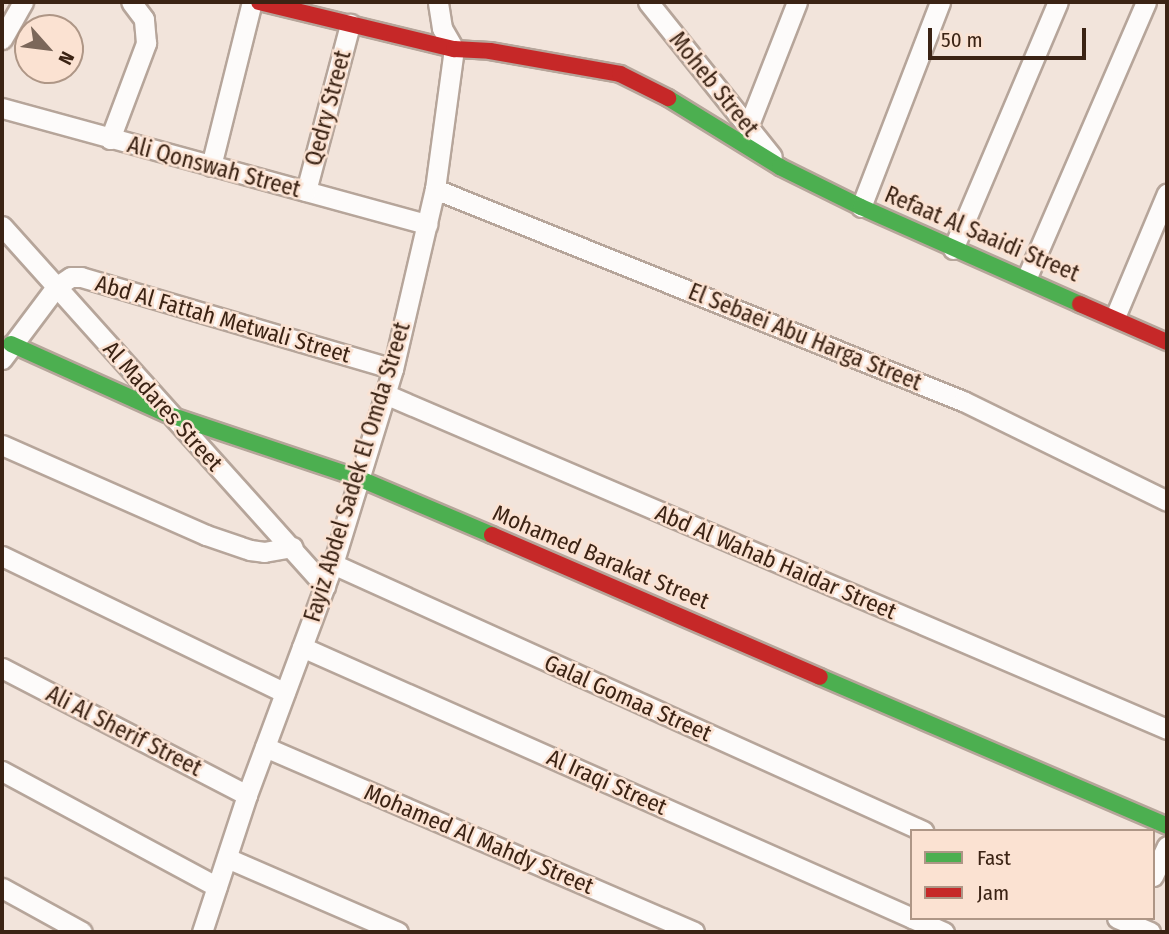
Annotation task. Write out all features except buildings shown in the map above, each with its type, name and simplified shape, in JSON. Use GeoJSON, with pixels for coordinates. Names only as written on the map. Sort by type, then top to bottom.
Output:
{"type":"FeatureCollection","features":[{"type":"Feature","properties":{"kind":"street"},"geometry":{"type":"LineString","coordinates":[[2,40],[23,2]]}},
{"type":"Feature","properties":{"kind":"street"},"geometry":{"type":"LineString","coordinates":[[110,139],[146,43],[144,19],[131,2]]}},
{"type":"Feature","properties":{"kind":"street"},"geometry":{"type":"LineString","coordinates":[[211,166],[253,2]]}},
{"type":"Feature","properties":{"kind":"street","name":"Refaat Al Saaidi Street"},"geometry":{"type":"LineString","coordinates":[[259,2],[454,49],[490,51],[620,74],[668,98],[780,167],[861,207],[953,249],[1027,277],[1167,342]]}},
{"type":"Feature","properties":{"kind":"street"},"geometry":{"type":"LineString","coordinates":[[438,2],[442,28],[454,49]]}},
{"type":"Feature","properties":{"kind":"street","name":"Moheb Street"},"geometry":{"type":"LineString","coordinates":[[648,2],[780,167]]}},
{"type":"Feature","properties":{"kind":"street"},"geometry":{"type":"LineString","coordinates":[[748,127],[797,2]]}},
{"type":"Feature","properties":{"kind":"street"},"geometry":{"type":"LineString","coordinates":[[861,207],[940,2]]}},
{"type":"Feature","properties":{"kind":"street"},"geometry":{"type":"LineString","coordinates":[[953,249],[1058,2]]}},
{"type":"Feature","properties":{"kind":"street"},"geometry":{"type":"LineString","coordinates":[[1027,277],[1146,2]]}},
{"type":"Feature","properties":{"kind":"street","name":"Qedry Street"},"geometry":{"type":"LineString","coordinates":[[306,191],[350,24]]}},
{"type":"Feature","properties":{"kind":"street","name":"Fayiz Abdel Sadek El Omda Street"},"geometry":{"type":"LineString","coordinates":[[202,932],[247,794],[333,565],[393,369],[435,188],[454,49]]}},
{"type":"Feature","properties":{"kind":"street","name":"Ali Qonswah Street"},"geometry":{"type":"LineString","coordinates":[[2,108],[428,224]]}},
{"type":"Feature","properties":{"kind":"street","name":"El Sebaei Abu Harga Street"},"geometry":{"type":"LineString","coordinates":[[435,188],[963,401],[1167,501]]}},
{"type":"Feature","properties":{"kind":"street"},"geometry":{"type":"LineString","coordinates":[[1115,317],[1167,193]]}},
{"type":"Feature","properties":{"kind":"street","name":"Al Madares Street"},"geometry":{"type":"LineString","coordinates":[[2,226],[167,414],[293,547],[325,586]]}},
{"type":"Feature","properties":{"kind":"street","name":"Abd Al Fattah Metwali Street"},"geometry":{"type":"LineString","coordinates":[[56,287],[71,277],[80,277],[393,369]]}},
{"type":"Feature","properties":{"kind":"street"},"geometry":{"type":"LineString","coordinates":[[7,351],[56,287]]}},
{"type":"Feature","properties":{"kind":"street","name":"Mohamed Barakat Street"},"geometry":{"type":"LineString","coordinates":[[7,351],[167,414],[358,478],[1167,826]]}},
{"type":"Feature","properties":{"kind":"street","name":"Abd Al Wahab Haidar Street"},"geometry":{"type":"LineString","coordinates":[[385,394],[1167,729]]}},
{"type":"Feature","properties":{"kind":"street"},"geometry":{"type":"LineString","coordinates":[[2,445],[206,535],[250,550],[293,547]]}},
{"type":"Feature","properties":{"kind":"street"},"geometry":{"type":"LineString","coordinates":[[2,556],[285,692]]}},
{"type":"Feature","properties":{"kind":"street","name":"Galal Gomaa Street"},"geometry":{"type":"LineString","coordinates":[[333,565],[919,829]]}},
{"type":"Feature","properties":{"kind":"street","name":"Al Iraqi Street"},"geometry":{"type":"LineString","coordinates":[[302,647],[910,917]]}},
{"type":"Feature","properties":{"kind":"street","name":"Ali Al Sherif Street"},"geometry":{"type":"LineString","coordinates":[[2,668],[247,794]]}},
{"type":"Feature","properties":{"kind":"street","name":"Mohamed Al Mahdy Street"},"geometry":{"type":"LineString","coordinates":[[265,747],[694,932]]}},
{"type":"Feature","properties":{"kind":"street"},"geometry":{"type":"LineString","coordinates":[[2,771],[217,887]]}},
{"type":"Feature","properties":{"kind":"street"},"geometry":{"type":"LineString","coordinates":[[1155,872],[1167,846]]}},
{"type":"Feature","properties":{"kind":"street"},"geometry":{"type":"LineString","coordinates":[[227,859],[398,932]]}},
{"type":"Feature","properties":{"kind":"street"},"geometry":{"type":"LineString","coordinates":[[2,888],[82,932]]}},
{"type":"Feature","properties":{"kind":"street","name":"Al Iraqi Street"},"geometry":{"type":"LineString","coordinates":[[917,920],[944,932]]}},
{"type":"Feature","properties":{"kind":"street"},"geometry":{"type":"LineString","coordinates":[[1127,923],[1150,932]]}},
{"type":"Feature","properties":{"kind":"traffic: fast"},"geometry":{"type":"LineString","coordinates":[[668,98],[780,167],[861,207],[1080,304]]}},
{"type":"Feature","properties":{"kind":"traffic: fast"},"geometry":{"type":"LineString","coordinates":[[11,344],[167,414],[358,478],[492,535]]}},
{"type":"Feature","properties":{"kind":"traffic: fast"},"geometry":{"type":"LineString","coordinates":[[820,677],[1167,826]]}},
{"type":"Feature","properties":{"kind":"traffic: jam"},"geometry":{"type":"LineString","coordinates":[[259,2],[454,49],[490,51],[620,74],[668,98]]}},
{"type":"Feature","properties":{"kind":"traffic: jam"},"geometry":{"type":"LineString","coordinates":[[1080,304],[1167,342]]}},
{"type":"Feature","properties":{"kind":"traffic: jam"},"geometry":{"type":"LineString","coordinates":[[492,535],[820,677]]}}]}
